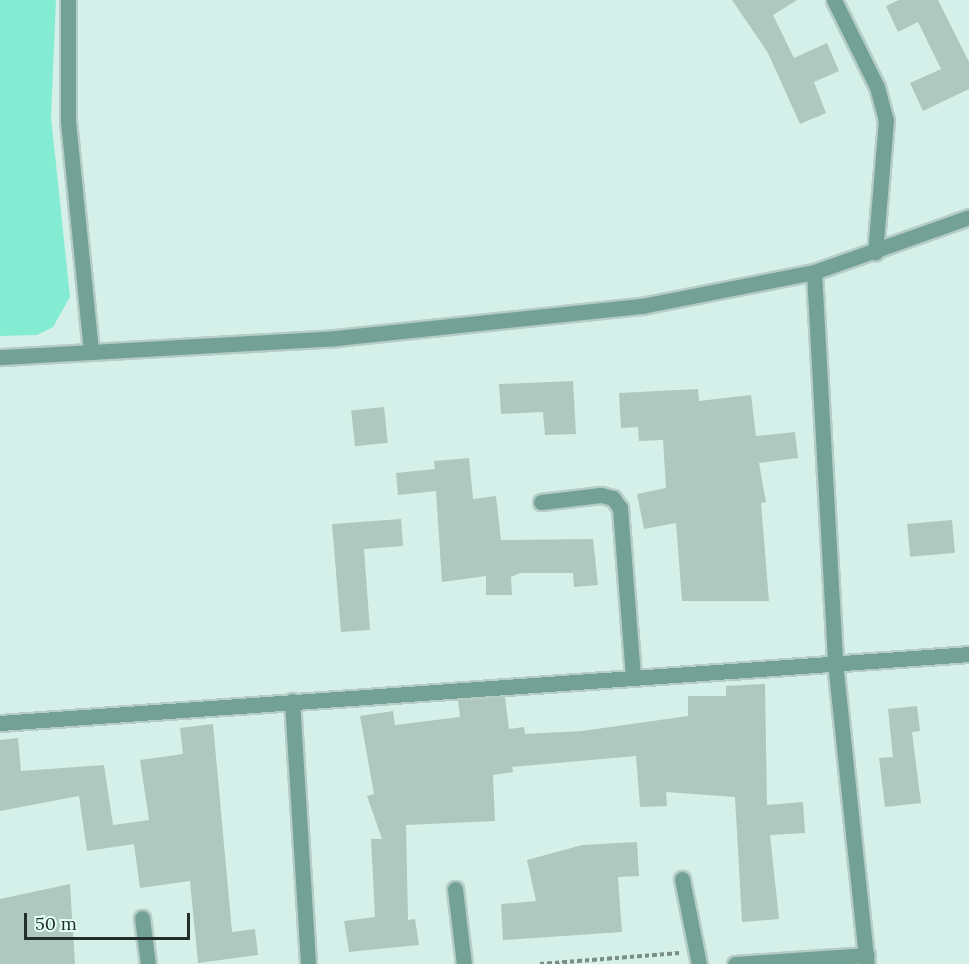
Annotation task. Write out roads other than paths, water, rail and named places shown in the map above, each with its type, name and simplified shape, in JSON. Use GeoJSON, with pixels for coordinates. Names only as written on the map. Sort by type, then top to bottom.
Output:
{"type":"FeatureCollection","features":[{"type":"Feature","properties":{"kind":"street"},"geometry":{"type":"LineString","coordinates":[[68,0],[68,121],[92,352]]}},
{"type":"Feature","properties":{"kind":"street"},"geometry":{"type":"LineString","coordinates":[[834,0],[876,87],[886,120],[875,253]]}},
{"type":"Feature","properties":{"kind":"street"},"geometry":{"type":"LineString","coordinates":[[0,357],[499,323],[642,306],[814,272],[875,253],[969,217]]}},
{"type":"Feature","properties":{"kind":"street"},"geometry":{"type":"LineString","coordinates":[[735,964],[867,960],[835,663],[814,272]]}},
{"type":"Feature","properties":{"kind":"street"},"geometry":{"type":"LineString","coordinates":[[541,502],[601,495],[613,498],[620,508],[633,677]]}},
{"type":"Feature","properties":{"kind":"street"},"geometry":{"type":"LineString","coordinates":[[0,723],[292,700],[969,654]]}},
{"type":"Feature","properties":{"kind":"street"},"geometry":{"type":"LineString","coordinates":[[292,700],[308,964]]}},
{"type":"Feature","properties":{"kind":"street"},"geometry":{"type":"LineString","coordinates":[[682,879],[695,958]]}},
{"type":"Feature","properties":{"kind":"street"},"geometry":{"type":"LineString","coordinates":[[454,889],[464,964]]}},
{"type":"Feature","properties":{"kind":"street"},"geometry":{"type":"LineString","coordinates":[[142,918],[148,964]]}}]}
